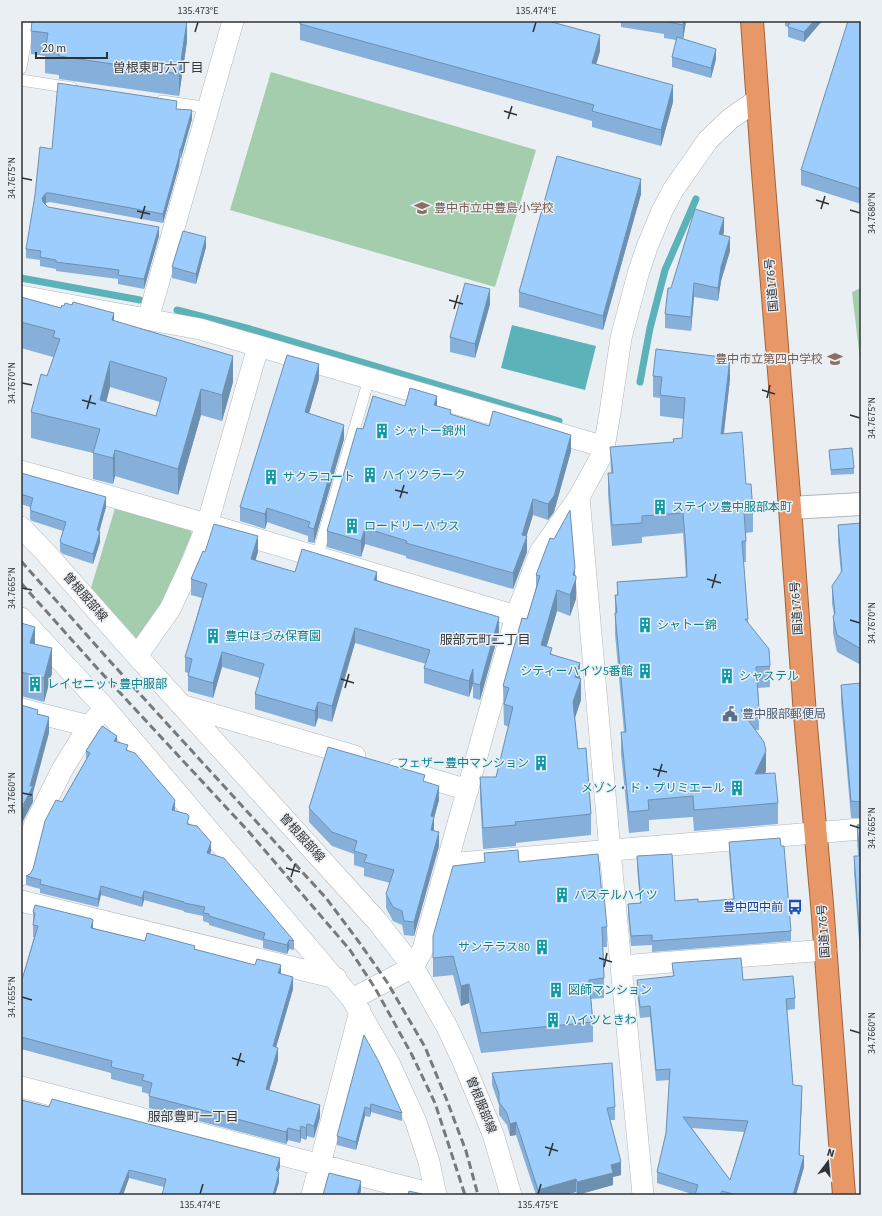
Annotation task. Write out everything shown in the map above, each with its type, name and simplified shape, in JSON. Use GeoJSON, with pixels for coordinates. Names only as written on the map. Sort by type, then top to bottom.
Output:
{"type":"FeatureCollection","features":[{"type":"Feature","properties":{"kind":"highway","name":"国道176号"},"geometry":{"type":"LineString","coordinates":[[752,21],[844,1195]]}},
{"type":"Feature","properties":{"kind":"street"},"geometry":{"type":"LineString","coordinates":[[148,319],[170,232],[209,108],[233,21]]}},
{"type":"Feature","properties":{"kind":"street"},"geometry":{"type":"LineString","coordinates":[[312,1195],[356,1005],[413,967],[423,949],[516,616],[540,552],[579,497],[601,458],[624,326],[641,263],[659,218],[681,177],[708,140],[730,119],[757,100]]}},
{"type":"Feature","properties":{"kind":"street"},"geometry":{"type":"LineString","coordinates":[[21,296],[200,329],[604,447]]}},
{"type":"Feature","properties":{"kind":"street"},"geometry":{"type":"LineString","coordinates":[[137,656],[170,609],[193,560],[207,525],[258,347]]}},
{"type":"Feature","properties":{"kind":"street"},"geometry":{"type":"LineString","coordinates":[[21,472],[148,506],[207,525],[516,616]]}},
{"type":"Feature","properties":{"kind":"street"},"geometry":{"type":"LineString","coordinates":[[579,497],[610,851],[643,1195]]}},
{"type":"Feature","properties":{"kind":"street"},"geometry":{"type":"LineString","coordinates":[[790,508],[861,504]]}},
{"type":"Feature","properties":{"kind":"street","name":"曽根服部線"},"geometry":{"type":"LineString","coordinates":[[21,527],[377,921],[413,967],[447,1027],[462,1059],[493,1134],[511,1195]]}},
{"type":"Feature","properties":{"kind":"street"},"geometry":{"type":"LineString","coordinates":[[21,618],[105,708],[336,978],[356,1005],[390,1065],[416,1122],[429,1162],[436,1195],[21,1087]]}},
{"type":"Feature","properties":{"kind":"street"},"geometry":{"type":"LineString","coordinates":[[181,704],[468,790]]}},
{"type":"Feature","properties":{"kind":"street"},"geometry":{"type":"LineString","coordinates":[[21,875],[34,826],[62,770],[89,726],[105,708]]}},
{"type":"Feature","properties":{"kind":"street"},"geometry":{"type":"LineString","coordinates":[[21,709],[89,726]]}},
{"type":"Feature","properties":{"kind":"street"},"geometry":{"type":"LineString","coordinates":[[447,864],[861,829]]}},
{"type":"Feature","properties":{"kind":"street"},"geometry":{"type":"LineString","coordinates":[[21,901],[336,978]]}},
{"type":"Feature","properties":{"kind":"street"},"geometry":{"type":"LineString","coordinates":[[621,966],[826,950]]}},
{"type":"Feature","properties":{"kind":"lane"},"geometry":{"type":"LineString","coordinates":[[21,68],[29,21]]}},
{"type":"Feature","properties":{"kind":"lane"},"geometry":{"type":"LineString","coordinates":[[21,80],[84,89]]}},
{"type":"Feature","properties":{"kind":"lane"},"geometry":{"type":"LineString","coordinates":[[154,100],[209,108]]}},
{"type":"Feature","properties":{"kind":"lane"},"geometry":{"type":"LineString","coordinates":[[317,557],[369,379]]}},
{"type":"Feature","properties":{"kind":"green space"},"geometry":{"type":"Polygon","coordinates":[[[271,72],[536,150],[495,287],[230,210],[271,72]]]}},
{"type":"Feature","properties":{"kind":"green space"},"geometry":{"type":"Polygon","coordinates":[[[861,288],[861,368],[852,292],[861,288]]]}},
{"type":"Feature","properties":{"kind":"green space"},"geometry":{"type":"Polygon","coordinates":[[[116,505],[188,527],[192,533],[167,593],[145,634],[136,638],[91,588],[116,505]]]}},
{"type":"Feature","properties":{"kind":"water"},"geometry":{"type":"Polygon","coordinates":[[[512,325],[596,346],[585,390],[501,368],[512,325]]]}},
{"type":"Feature","properties":{"kind":"building"},"geometry":{"type":"Polygon","coordinates":[[[32,21],[187,21],[179,74],[59,56],[59,53],[45,51],[48,33],[31,31],[32,21]]]}},
{"type":"Feature","properties":{"kind":"building"},"geometry":{"type":"Polygon","coordinates":[[[300,21],[548,21],[600,35],[592,63],[673,85],[661,130],[592,111],[594,105],[300,24],[300,21]]]}},
{"type":"Feature","properties":{"kind":"building"},"geometry":{"type":"Polygon","coordinates":[[[664,21],[684,21],[683,25],[664,21]]]}},
{"type":"Feature","properties":{"kind":"building"},"geometry":{"type":"Polygon","coordinates":[[[790,21],[814,21],[804,32],[788,27],[790,21]]]}},
{"type":"Feature","properties":{"kind":"building"},"geometry":{"type":"Polygon","coordinates":[[[848,21],[861,21],[861,189],[801,170],[848,21]]]}},
{"type":"Feature","properties":{"kind":"building"},"geometry":{"type":"Polygon","coordinates":[[[677,37],[716,49],[711,68],[672,57],[677,37]]]}},
{"type":"Feature","properties":{"kind":"building"},"geometry":{"type":"Polygon","coordinates":[[[58,83],[177,101],[176,109],[192,110],[163,214],[50,193],[46,193],[42,198],[43,202],[48,207],[159,227],[144,279],[118,275],[119,270],[56,262],[56,260],[40,257],[41,251],[26,249],[35,195],[40,147],[52,149],[58,83]]]}},
{"type":"Feature","properties":{"kind":"building"},"geometry":{"type":"Polygon","coordinates":[[[557,156],[641,179],[603,316],[519,292],[557,156]]]}},
{"type":"Feature","properties":{"kind":"building"},"geometry":{"type":"Polygon","coordinates":[[[695,209],[724,218],[719,234],[730,237],[721,267],[718,288],[694,283],[691,317],[665,314],[668,288],[671,288],[695,209]]]}},
{"type":"Feature","properties":{"kind":"building"},"geometry":{"type":"Polygon","coordinates":[[[183,231],[206,237],[196,274],[172,267],[183,231]]]}},
{"type":"Feature","properties":{"kind":"building"},"geometry":{"type":"Polygon","coordinates":[[[465,283],[490,289],[475,344],[450,337],[465,283]]]}},
{"type":"Feature","properties":{"kind":"building"},"geometry":{"type":"Polygon","coordinates":[[[21,297],[61,308],[65,303],[72,305],[73,302],[114,313],[112,320],[233,356],[222,395],[201,389],[178,469],[115,450],[113,458],[93,453],[100,429],[31,412],[41,374],[47,376],[60,339],[53,337],[55,331],[21,322],[21,297]],[[110,361],[100,400],[156,416],[167,378],[110,361]]]}},
{"type":"Feature","properties":{"kind":"building"},"geometry":{"type":"Polygon","coordinates":[[[656,349],[730,358],[721,434],[742,432],[746,484],[751,484],[753,512],[744,512],[746,541],[742,541],[748,619],[745,619],[769,649],[770,666],[756,667],[759,709],[741,710],[764,742],[766,751],[755,774],[775,773],[778,803],[694,810],[693,796],[648,800],[649,810],[629,812],[621,732],[626,732],[615,613],[617,613],[615,595],[618,595],[617,582],[687,577],[683,513],[642,516],[642,523],[612,525],[608,473],[613,473],[610,447],[674,442],[673,439],[682,438],[685,398],[660,395],[662,377],[653,376],[656,349]]]}},
{"type":"Feature","properties":{"kind":"building"},"geometry":{"type":"Polygon","coordinates":[[[287,355],[319,364],[305,412],[344,425],[314,529],[308,527],[310,522],[267,508],[265,514],[240,507],[287,355]]]}},
{"type":"Feature","properties":{"kind":"building"},"geometry":{"type":"Polygon","coordinates":[[[410,388],[437,396],[434,405],[451,410],[450,414],[489,426],[493,411],[571,435],[554,496],[548,504],[533,499],[522,535],[527,536],[513,573],[406,543],[407,541],[365,528],[361,541],[327,531],[357,428],[363,429],[373,396],[405,406],[410,388]]]}},
{"type":"Feature","properties":{"kind":"building"},"geometry":{"type":"Polygon","coordinates":[[[852,448],[854,468],[831,470],[829,450],[852,448]]]}},
{"type":"Feature","properties":{"kind":"building"},"geometry":{"type":"Polygon","coordinates":[[[21,473],[106,497],[97,530],[100,532],[93,554],[63,544],[60,541],[66,522],[32,511],[30,509],[33,498],[21,494],[21,473]]]}},
{"type":"Feature","properties":{"kind":"building"},"geometry":{"type":"Polygon","coordinates":[[[570,510],[575,568],[573,575],[576,576],[576,579],[570,595],[557,590],[541,645],[552,648],[550,654],[580,663],[575,677],[581,679],[573,702],[578,749],[586,748],[591,814],[515,822],[516,825],[483,828],[480,777],[496,777],[513,707],[504,704],[509,688],[503,686],[522,618],[527,619],[540,576],[536,575],[550,538],[554,539],[570,510]]]}},
{"type":"Feature","properties":{"kind":"building"},"geometry":{"type":"Polygon","coordinates":[[[861,523],[861,649],[837,635],[833,617],[835,613],[832,586],[842,571],[838,525],[861,523]]]}},
{"type":"Feature","properties":{"kind":"building"},"geometry":{"type":"Polygon","coordinates":[[[214,524],[258,536],[251,559],[295,572],[302,549],[377,572],[374,580],[499,617],[480,685],[473,683],[473,669],[469,681],[424,668],[430,650],[355,628],[332,706],[318,702],[315,711],[255,694],[264,664],[222,652],[213,683],[188,676],[192,659],[185,657],[207,584],[191,579],[203,551],[205,552],[214,524]]]}},
{"type":"Feature","properties":{"kind":"building"},"geometry":{"type":"Polygon","coordinates":[[[21,623],[35,627],[30,643],[52,648],[44,678],[21,672],[21,623]]]}},
{"type":"Feature","properties":{"kind":"building"},"geometry":{"type":"Polygon","coordinates":[[[861,683],[861,802],[851,801],[841,685],[861,683]]]}},
{"type":"Feature","properties":{"kind":"building"},"geometry":{"type":"Polygon","coordinates":[[[21,705],[38,710],[37,714],[49,717],[30,786],[33,786],[22,807],[21,813],[21,705]]]}},
{"type":"Feature","properties":{"kind":"building"},"geometry":{"type":"Polygon","coordinates":[[[102,726],[117,736],[114,741],[128,745],[126,750],[135,753],[175,800],[172,810],[187,814],[189,816],[187,824],[197,826],[211,842],[207,853],[224,858],[294,941],[289,940],[287,945],[263,939],[265,933],[203,913],[205,907],[184,903],[144,891],[142,898],[101,886],[98,899],[40,884],[41,880],[26,876],[30,874],[33,869],[45,821],[56,800],[62,802],[90,753],[86,751],[102,726]]]}},
{"type":"Feature","properties":{"kind":"building"},"geometry":{"type":"Polygon","coordinates":[[[328,747],[425,775],[423,781],[439,786],[431,816],[434,817],[431,830],[439,832],[414,922],[404,921],[402,911],[393,907],[386,894],[394,870],[364,862],[367,855],[354,851],[357,841],[332,832],[309,808],[328,747]]]}},
{"type":"Feature","properties":{"kind":"building"},"geometry":{"type":"Polygon","coordinates":[[[861,824],[861,953],[854,856],[860,856],[857,825],[861,824]]]}},
{"type":"Feature","properties":{"kind":"building"},"geometry":{"type":"Polygon","coordinates":[[[780,838],[781,846],[784,846],[791,931],[652,941],[652,935],[631,936],[628,904],[641,903],[637,856],[672,854],[675,901],[698,899],[698,902],[734,899],[729,842],[780,838]]]}},
{"type":"Feature","properties":{"kind":"building"},"geometry":{"type":"Polygon","coordinates":[[[518,850],[519,862],[598,854],[607,927],[602,927],[604,978],[589,980],[593,1022],[481,1033],[469,984],[461,986],[453,956],[433,958],[433,936],[453,866],[485,862],[484,853],[518,850]]]}},
{"type":"Feature","properties":{"kind":"building"},"geometry":{"type":"Polygon","coordinates":[[[35,905],[92,919],[91,928],[145,941],[147,933],[195,946],[194,949],[255,965],[257,959],[281,965],[278,973],[293,977],[273,1046],[278,1048],[266,1089],[320,1105],[314,1126],[307,1124],[306,1128],[301,1126],[300,1131],[288,1128],[286,1132],[149,1096],[152,1083],[142,1080],[144,1075],[111,1067],[112,1061],[21,1037],[21,983],[38,926],[33,925],[35,913],[33,912],[35,905]]]}},
{"type":"Feature","properties":{"kind":"building"},"geometry":{"type":"Polygon","coordinates":[[[741,958],[743,980],[793,976],[795,998],[786,999],[793,1085],[802,1086],[799,1155],[804,1156],[793,1195],[737,1195],[722,1191],[720,1195],[695,1195],[698,1185],[657,1172],[666,1133],[670,1069],[656,1070],[650,1006],[640,1007],[637,980],[674,976],[672,963],[741,958]],[[683,1117],[730,1180],[748,1121],[683,1117]]]}},
{"type":"Feature","properties":{"kind":"building"},"geometry":{"type":"Polygon","coordinates":[[[364,1035],[379,1062],[402,1113],[371,1104],[370,1109],[365,1107],[356,1142],[337,1136],[364,1035]]]}},
{"type":"Feature","properties":{"kind":"building"},"geometry":{"type":"Polygon","coordinates":[[[612,1063],[615,1107],[607,1108],[621,1162],[611,1165],[613,1173],[577,1182],[576,1179],[538,1190],[516,1122],[510,1124],[507,1113],[499,1102],[499,1093],[492,1073],[612,1063]]]}},
{"type":"Feature","properties":{"kind":"building"},"geometry":{"type":"Polygon","coordinates":[[[52,1099],[280,1158],[276,1170],[279,1173],[273,1195],[162,1195],[166,1179],[129,1170],[119,1195],[21,1195],[21,1100],[49,1107],[52,1099]]]}},
{"type":"Feature","properties":{"kind":"building"},"geometry":{"type":"Polygon","coordinates":[[[329,1173],[361,1181],[357,1195],[323,1195],[329,1173]]]}},
{"type":"Feature","properties":{"kind":"building"},"geometry":{"type":"Polygon","coordinates":[[[409,1191],[422,1194],[422,1195],[408,1195],[409,1191]]]}},
{"type":"Feature","properties":{"kind":"waterway"},"geometry":{"type":"LineString","coordinates":[[640,382],[650,328],[665,270],[696,199]]}},
{"type":"Feature","properties":{"kind":"waterway"},"geometry":{"type":"LineString","coordinates":[[21,278],[140,300]]}},
{"type":"Feature","properties":{"kind":"waterway"},"geometry":{"type":"LineString","coordinates":[[177,310],[250,329],[559,421]]}},
{"type":"Feature","properties":{"kind":"railway"},"geometry":{"type":"LineString","coordinates":[[21,561],[108,659],[326,898],[359,942],[387,982],[425,1047],[466,1151],[478,1195]]}},
{"type":"Feature","properties":{"kind":"railway"},"geometry":{"type":"LineString","coordinates":[[21,583],[97,668],[249,832],[350,950],[375,988],[412,1055],[435,1103],[465,1195]]}},
{"type":"Feature","properties":{"kind":"place","name":"豊中市立中豊島小学校"},"geometry":{"type":"Point","coordinates":[422,208]}},
{"type":"Feature","properties":{"kind":"place","name":"豊中市立第四中学校"},"geometry":{"type":"Point","coordinates":[835,359]}},
{"type":"Feature","properties":{"kind":"place","name":"シャトー錦州"},"geometry":{"type":"Point","coordinates":[382,431]}},
{"type":"Feature","properties":{"kind":"place","name":"ハイツクラーク"},"geometry":{"type":"Point","coordinates":[370,475]}},
{"type":"Feature","properties":{"kind":"place","name":"サクラコート"},"geometry":{"type":"Point","coordinates":[271,477]}},
{"type":"Feature","properties":{"kind":"place","name":"ステイツ豊中服部本町"},"geometry":{"type":"Point","coordinates":[660,507]}},
{"type":"Feature","properties":{"kind":"place","name":"ロードリーハウス"},"geometry":{"type":"Point","coordinates":[352,526]}},
{"type":"Feature","properties":{"kind":"place","name":"シャトー錦"},"geometry":{"type":"Point","coordinates":[645,625]}},
{"type":"Feature","properties":{"kind":"place","name":"豊中ほづみ保育園"},"geometry":{"type":"Point","coordinates":[213,636]}},
{"type":"Feature","properties":{"kind":"place","name":"シティーハイツ5番館"},"geometry":{"type":"Point","coordinates":[645,671]}},
{"type":"Feature","properties":{"kind":"place","name":"シャステル"},"geometry":{"type":"Point","coordinates":[727,676]}},
{"type":"Feature","properties":{"kind":"place","name":"レイセニット豊中服部"},"geometry":{"type":"Point","coordinates":[35,684]}},
{"type":"Feature","properties":{"kind":"place","name":"豊中服部郵便局"},"geometry":{"type":"Point","coordinates":[730,714]}},
{"type":"Feature","properties":{"kind":"place","name":"フェザー豊中マンション"},"geometry":{"type":"Point","coordinates":[541,763]}},
{"type":"Feature","properties":{"kind":"place","name":"メゾン・ド・プリミエール"},"geometry":{"type":"Point","coordinates":[737,788]}},
{"type":"Feature","properties":{"kind":"place","name":"パステルハイツ"},"geometry":{"type":"Point","coordinates":[562,895]}},
{"type":"Feature","properties":{"kind":"place","name":"豊中四中前"},"geometry":{"type":"Point","coordinates":[795,907]}},
{"type":"Feature","properties":{"kind":"place","name":"サンテラス80"},"geometry":{"type":"Point","coordinates":[542,947]}},
{"type":"Feature","properties":{"kind":"place","name":"図師マンション"},"geometry":{"type":"Point","coordinates":[556,990]}},
{"type":"Feature","properties":{"kind":"place","name":"ハイツときわ"},"geometry":{"type":"Point","coordinates":[553,1020]}},
{"type":"Feature","properties":{"kind":"district","name":"曽根東町六丁目"},"geometry":{"type":"Point","coordinates":[158,68]}},
{"type":"Feature","properties":{"kind":"district","name":"服部元町二丁目"},"geometry":{"type":"Point","coordinates":[485,640]}},
{"type":"Feature","properties":{"kind":"district","name":"服部豊町一丁目"},"geometry":{"type":"Point","coordinates":[193,1117]}}]}
